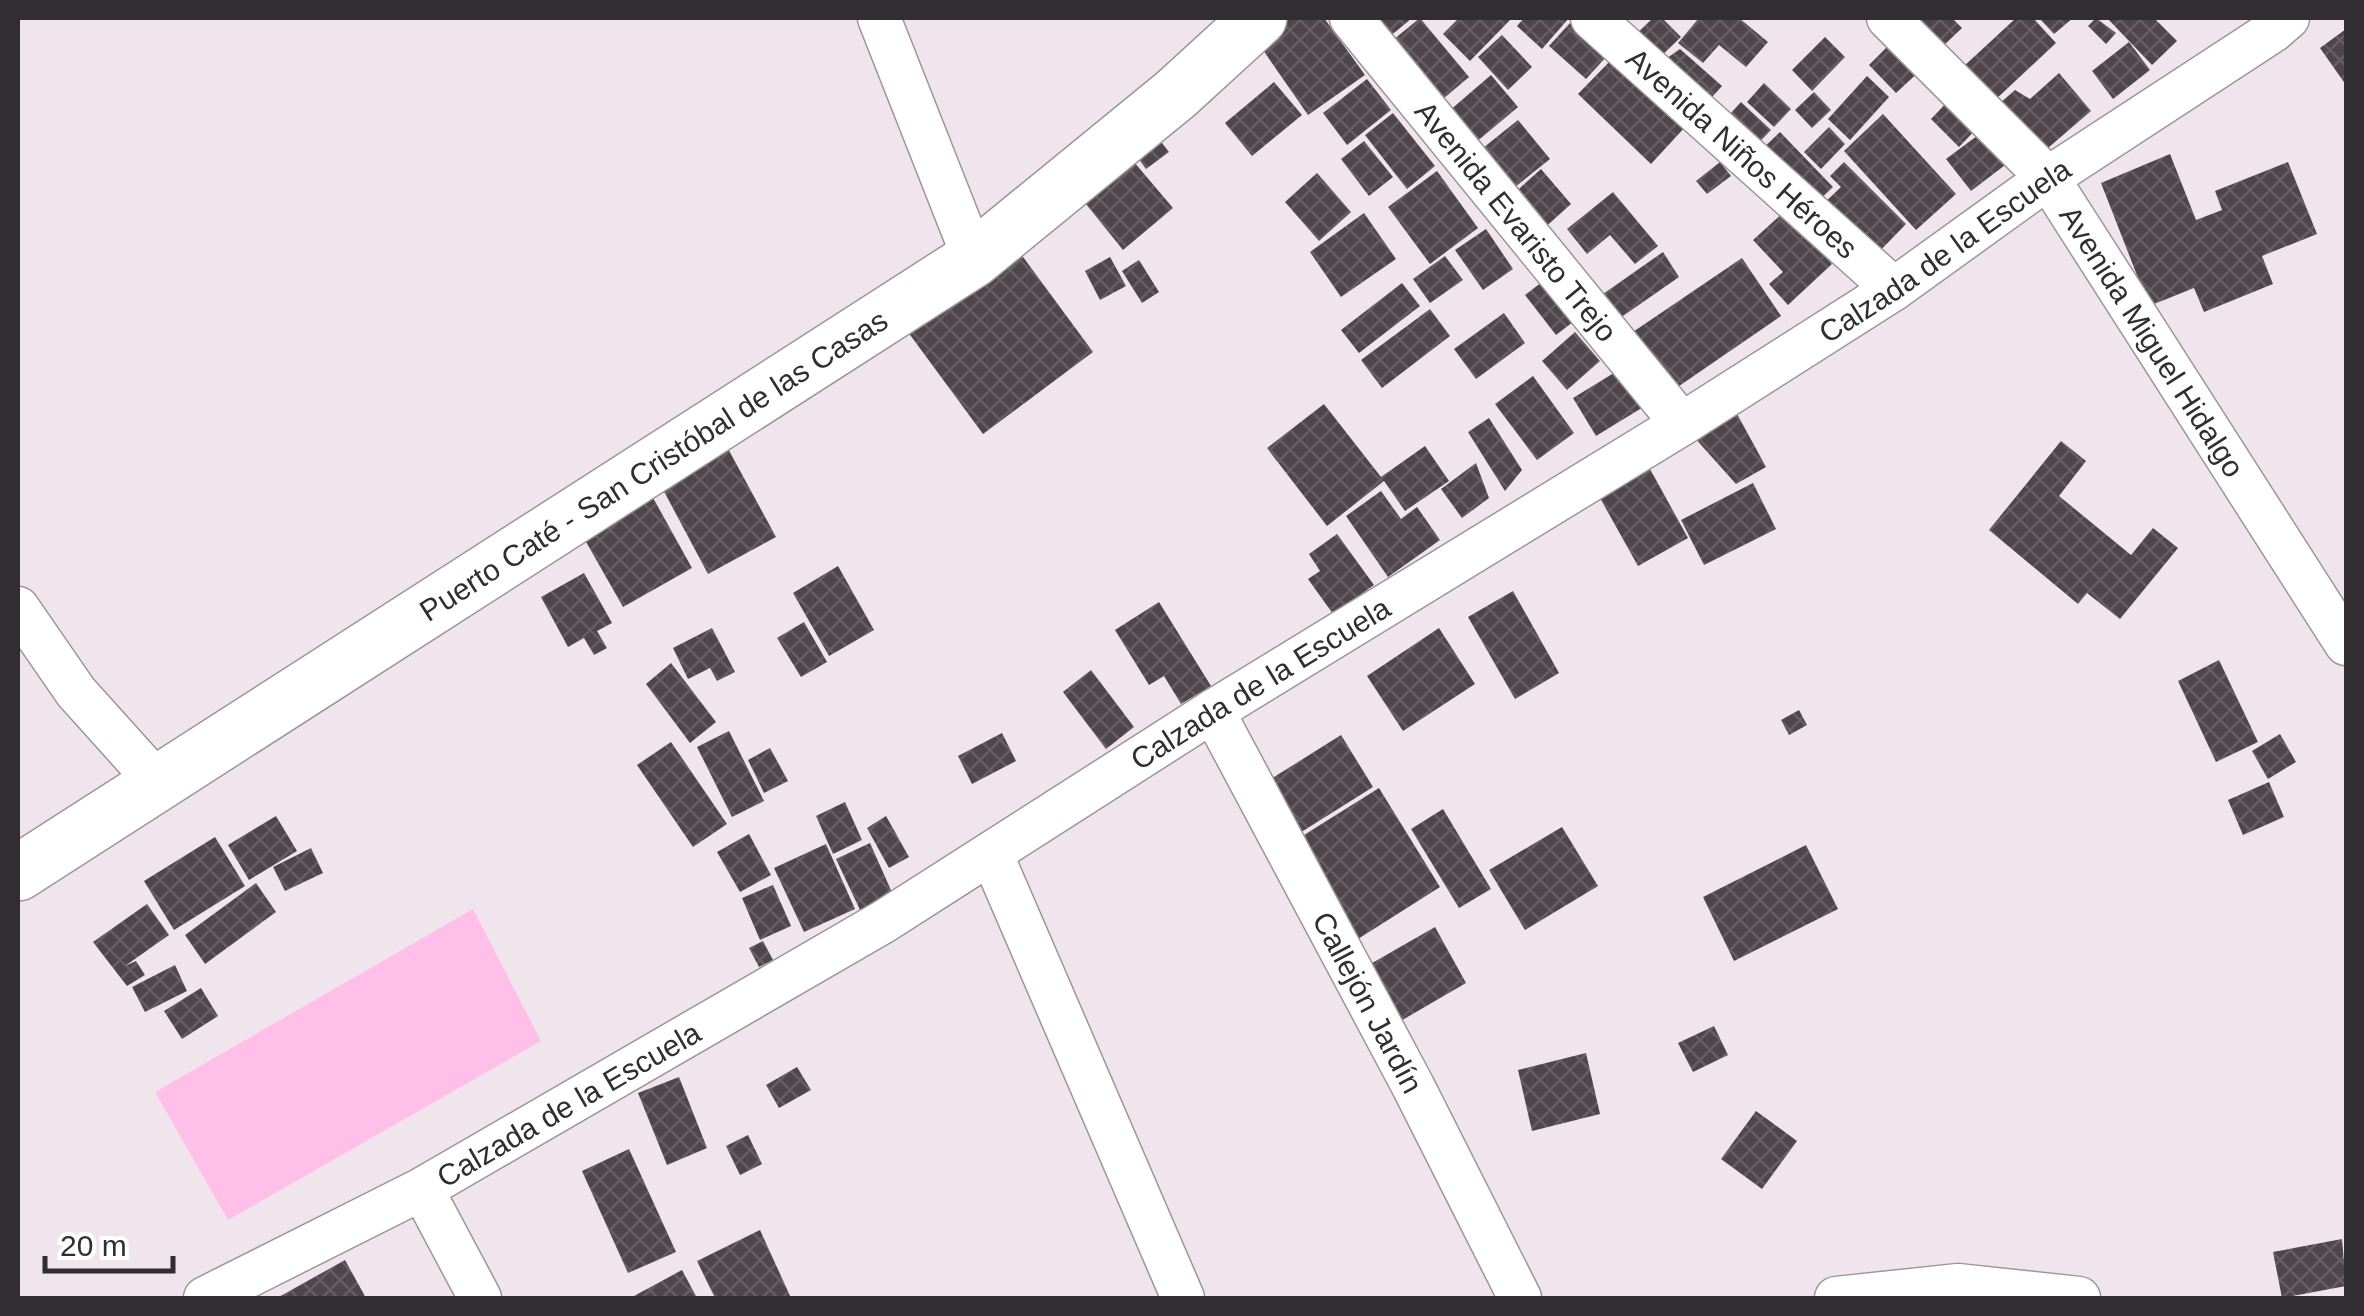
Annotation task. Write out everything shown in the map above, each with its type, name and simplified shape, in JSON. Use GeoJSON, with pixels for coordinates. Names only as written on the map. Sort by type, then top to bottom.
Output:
{"type":"FeatureCollection","features":[{"type":"Feature","properties":{"kind":"main road","name":"Puerto Caté - San Cristóbal de las Casas"},"geometry":{"type":"LineString","coordinates":[[18,873],[974,259],[1176,94],[1259,18]]}},
{"type":"Feature","properties":{"kind":"street"},"geometry":{"type":"LineString","coordinates":[[879,18],[974,259]]}},
{"type":"Feature","properties":{"kind":"street","name":"Avenida Evaristo Trejo"},"geometry":{"type":"LineString","coordinates":[[1351,18],[1682,424]]}},
{"type":"Feature","properties":{"kind":"street","name":"Avenida Niños Héroes"},"geometry":{"type":"LineString","coordinates":[[1592,18],[1894,289]]}},
{"type":"Feature","properties":{"kind":"street","name":"Avenida Miguel Hidalgo"},"geometry":{"type":"LineString","coordinates":[[1888,18],[2048,178],[2346,644]]}},
{"type":"Feature","properties":{"kind":"street","name":"Calzada de la Escuela"},"geometry":{"type":"LineString","coordinates":[[206,1298],[422,1190],[884,922],[1213,711],[1682,424],[1894,289],[2274,22]]}},
{"type":"Feature","properties":{"kind":"street"},"geometry":{"type":"LineString","coordinates":[[18,608],[76,692],[157,782]]}},
{"type":"Feature","properties":{"kind":"street","name":"Callejón Jardín"},"geometry":{"type":"LineString","coordinates":[[1213,711],[1520,1298]]}},
{"type":"Feature","properties":{"kind":"street"},"geometry":{"type":"LineString","coordinates":[[991,853],[1183,1298]]}},
{"type":"Feature","properties":{"kind":"street"},"geometry":{"type":"LineString","coordinates":[[422,1190],[480,1298]]}},
{"type":"Feature","properties":{"kind":"street"},"geometry":{"type":"LineString","coordinates":[[1836,1298],[1958,1285],[2079,1298]]}},
{"type":"Feature","properties":{"kind":"shaded area"},"geometry":{"type":"Polygon","coordinates":[[[473,909],[541,1041],[228,1220],[155,1092],[473,909]]]}},
{"type":"Feature","properties":{"kind":"building"},"geometry":{"type":"Polygon","coordinates":[[[1287,18],[1324,18],[1365,75],[1308,115],[1256,40],[1287,18]]]}},
{"type":"Feature","properties":{"kind":"building"},"geometry":{"type":"Polygon","coordinates":[[[1361,18],[1412,18],[1382,43],[1361,18]]]}},
{"type":"Feature","properties":{"kind":"building"},"geometry":{"type":"Polygon","coordinates":[[[1420,18],[1469,77],[1437,104],[1388,44],[1420,18]]]}},
{"type":"Feature","properties":{"kind":"building"},"geometry":{"type":"Polygon","coordinates":[[[1459,18],[1512,18],[1470,61],[1443,34],[1459,18]]]}},
{"type":"Feature","properties":{"kind":"building"},"geometry":{"type":"Polygon","coordinates":[[[1524,18],[1569,18],[1542,49],[1517,26],[1524,18]]]}},
{"type":"Feature","properties":{"kind":"building"},"geometry":{"type":"Polygon","coordinates":[[[1653,18],[1662,18],[1681,37],[1653,64],[1630,40],[1653,18]]]}},
{"type":"Feature","properties":{"kind":"building"},"geometry":{"type":"Polygon","coordinates":[[[1699,18],[1739,18],[1768,42],[1746,67],[1719,45],[1703,63],[1678,43],[1699,18]]]}},
{"type":"Feature","properties":{"kind":"building"},"geometry":{"type":"Polygon","coordinates":[[[1917,18],[1952,18],[1962,28],[1941,48],[1917,18]]]}},
{"type":"Feature","properties":{"kind":"building"},"geometry":{"type":"Polygon","coordinates":[[[2016,18],[2033,18],[2056,43],[1994,101],[1963,67],[2016,18]]]}},
{"type":"Feature","properties":{"kind":"building"},"geometry":{"type":"Polygon","coordinates":[[[2039,18],[2073,18],[2054,34],[2039,18]]]}},
{"type":"Feature","properties":{"kind":"building"},"geometry":{"type":"Polygon","coordinates":[[[2096,18],[2116,33],[2106,44],[2088,26],[2096,18]]]}},
{"type":"Feature","properties":{"kind":"building"},"geometry":{"type":"Polygon","coordinates":[[[2107,18],[2154,18],[2177,41],[2152,65],[2107,18]]]}},
{"type":"Feature","properties":{"kind":"building"},"geometry":{"type":"Polygon","coordinates":[[[1570,23],[1606,57],[1586,79],[1549,46],[1570,23]]]}},
{"type":"Feature","properties":{"kind":"building"},"geometry":{"type":"Polygon","coordinates":[[[2346,29],[2346,85],[2320,48],[2346,29]]]}},
{"type":"Feature","properties":{"kind":"building"},"geometry":{"type":"Polygon","coordinates":[[[1502,35],[1532,67],[1508,90],[1478,57],[1502,35]]]}},
{"type":"Feature","properties":{"kind":"building"},"geometry":{"type":"Polygon","coordinates":[[[1825,37],[1845,57],[1812,91],[1792,70],[1825,37]]]}},
{"type":"Feature","properties":{"kind":"building"},"geometry":{"type":"Polygon","coordinates":[[[1895,39],[1923,68],[1896,93],[1869,65],[1895,39]]]}},
{"type":"Feature","properties":{"kind":"building"},"geometry":{"type":"Polygon","coordinates":[[[2129,42],[2150,70],[2113,99],[2092,71],[2129,42]]]}},
{"type":"Feature","properties":{"kind":"building"},"geometry":{"type":"Polygon","coordinates":[[[1680,49],[1722,86],[1704,106],[1657,65],[1680,49]]]}},
{"type":"Feature","properties":{"kind":"building"},"geometry":{"type":"Polygon","coordinates":[[[1615,56],[1686,126],[1651,164],[1578,94],[1615,56]]]}},
{"type":"Feature","properties":{"kind":"building"},"geometry":{"type":"Polygon","coordinates":[[[2059,73],[2091,111],[2041,154],[1999,104],[2015,90],[2030,99],[2059,73]]]}},
{"type":"Feature","properties":{"kind":"building"},"geometry":{"type":"Polygon","coordinates":[[[1491,75],[1518,107],[1468,149],[1442,117],[1491,75]]]}},
{"type":"Feature","properties":{"kind":"building"},"geometry":{"type":"Polygon","coordinates":[[[1867,76],[1889,97],[1850,140],[1828,119],[1867,76]]]}},
{"type":"Feature","properties":{"kind":"building"},"geometry":{"type":"Polygon","coordinates":[[[1367,79],[1391,110],[1347,145],[1323,113],[1367,79]]]}},
{"type":"Feature","properties":{"kind":"building"},"geometry":{"type":"Polygon","coordinates":[[[1274,82],[1302,115],[1252,156],[1225,123],[1274,82]]]}},
{"type":"Feature","properties":{"kind":"building"},"geometry":{"type":"Polygon","coordinates":[[[1764,83],[1791,109],[1774,127],[1747,102],[1764,83]]]}},
{"type":"Feature","properties":{"kind":"building"},"geometry":{"type":"Polygon","coordinates":[[[1814,92],[1831,110],[1812,128],[1795,110],[1814,92]]]}},
{"type":"Feature","properties":{"kind":"building"},"geometry":{"type":"Polygon","coordinates":[[[1954,95],[1982,123],[1959,147],[1931,119],[1954,95]]]}},
{"type":"Feature","properties":{"kind":"building"},"geometry":{"type":"Polygon","coordinates":[[[1741,102],[1771,130],[1748,154],[1719,126],[1741,102]]]}},
{"type":"Feature","properties":{"kind":"building"},"geometry":{"type":"Polygon","coordinates":[[[1393,113],[1435,166],[1407,189],[1365,135],[1393,113]]]}},
{"type":"Feature","properties":{"kind":"building"},"geometry":{"type":"Polygon","coordinates":[[[1883,114],[1956,194],[1916,230],[1844,151],[1883,114]]]}},
{"type":"Feature","properties":{"kind":"building"},"geometry":{"type":"Polygon","coordinates":[[[1518,120],[1550,159],[1505,195],[1473,156],[1518,120]]]}},
{"type":"Feature","properties":{"kind":"building"},"geometry":{"type":"Polygon","coordinates":[[[1149,126],[1169,152],[1146,169],[1127,143],[1149,126]]]}},
{"type":"Feature","properties":{"kind":"building"},"geometry":{"type":"Polygon","coordinates":[[[1829,127],[1845,144],[1821,169],[1804,152],[1829,127]]]}},
{"type":"Feature","properties":{"kind":"building"},"geometry":{"type":"Polygon","coordinates":[[[1989,127],[2013,159],[1971,191],[1946,159],[1989,127]]]}},
{"type":"Feature","properties":{"kind":"building"},"geometry":{"type":"Polygon","coordinates":[[[1780,132],[1833,187],[1808,211],[1755,156],[1780,132]]]}},
{"type":"Feature","properties":{"kind":"building"},"geometry":{"type":"Polygon","coordinates":[[[1364,141],[1393,177],[1369,196],[1341,159],[1364,141]]]}},
{"type":"Feature","properties":{"kind":"building"},"geometry":{"type":"Polygon","coordinates":[[[2170,154],[2196,220],[2222,210],[2215,191],[2288,162],[2317,234],[2262,256],[2273,284],[2204,312],[2194,288],[2149,306],[2101,183],[2170,154]]]}},
{"type":"Feature","properties":{"kind":"building"},"geometry":{"type":"Polygon","coordinates":[[[1134,162],[1173,208],[1123,250],[1086,204],[1134,162]]]}},
{"type":"Feature","properties":{"kind":"building"},"geometry":{"type":"Polygon","coordinates":[[[1720,162],[1731,176],[1707,194],[1696,181],[1720,162]]]}},
{"type":"Feature","properties":{"kind":"building"},"geometry":{"type":"Polygon","coordinates":[[[1844,162],[1906,224],[1872,259],[1820,207],[1841,187],[1830,176],[1844,162]]]}},
{"type":"Feature","properties":{"kind":"building"},"geometry":{"type":"Polygon","coordinates":[[[1541,169],[1571,204],[1541,231],[1510,197],[1541,169]]]}},
{"type":"Feature","properties":{"kind":"building"},"geometry":{"type":"Polygon","coordinates":[[[1437,171],[1478,228],[1430,264],[1388,207],[1437,171]]]}},
{"type":"Feature","properties":{"kind":"building"},"geometry":{"type":"Polygon","coordinates":[[[1317,173],[1351,212],[1319,241],[1285,202],[1317,173]]]}},
{"type":"Feature","properties":{"kind":"building"},"geometry":{"type":"Polygon","coordinates":[[[1613,192],[1658,246],[1635,264],[1610,235],[1587,254],[1567,229],[1613,192]]]}},
{"type":"Feature","properties":{"kind":"building"},"geometry":{"type":"Polygon","coordinates":[[[1784,212],[1832,264],[1788,305],[1769,284],[1783,272],[1753,240],[1784,212]]]}},
{"type":"Feature","properties":{"kind":"building"},"geometry":{"type":"Polygon","coordinates":[[[1364,213],[1396,259],[1341,297],[1310,252],[1364,213]]]}},
{"type":"Feature","properties":{"kind":"building"},"geometry":{"type":"Polygon","coordinates":[[[1486,229],[1513,269],[1483,290],[1455,250],[1486,229]]]}},
{"type":"Feature","properties":{"kind":"building"},"geometry":{"type":"Polygon","coordinates":[[[1015,246],[1093,352],[983,434],[905,328],[1015,246]]]}},
{"type":"Feature","properties":{"kind":"building"},"geometry":{"type":"Polygon","coordinates":[[[1663,252],[1679,277],[1610,325],[1593,301],[1663,252]]]}},
{"type":"Feature","properties":{"kind":"building"},"geometry":{"type":"Polygon","coordinates":[[[1445,256],[1463,280],[1430,303],[1413,279],[1445,256]]]}},
{"type":"Feature","properties":{"kind":"building"},"geometry":{"type":"Polygon","coordinates":[[[1110,257],[1126,286],[1100,300],[1085,271],[1110,257]]]}},
{"type":"Feature","properties":{"kind":"building"},"geometry":{"type":"Polygon","coordinates":[[[1742,258],[1781,316],[1666,395],[1627,336],[1742,258]]]}},
{"type":"Feature","properties":{"kind":"building"},"geometry":{"type":"Polygon","coordinates":[[[1139,260],[1159,292],[1142,303],[1122,271],[1139,260]]]}},
{"type":"Feature","properties":{"kind":"building"},"geometry":{"type":"Polygon","coordinates":[[[1542,282],[1573,322],[1556,335],[1525,295],[1542,282]]]}},
{"type":"Feature","properties":{"kind":"building"},"geometry":{"type":"Polygon","coordinates":[[[1402,283],[1420,306],[1359,353],[1341,330],[1402,283]]]}},
{"type":"Feature","properties":{"kind":"building"},"geometry":{"type":"Polygon","coordinates":[[[1430,309],[1450,336],[1382,388],[1361,360],[1430,309]]]}},
{"type":"Feature","properties":{"kind":"building"},"geometry":{"type":"Polygon","coordinates":[[[1504,313],[1525,343],[1476,379],[1454,349],[1504,313]]]}},
{"type":"Feature","properties":{"kind":"building"},"geometry":{"type":"Polygon","coordinates":[[[1575,332],[1600,361],[1567,390],[1542,361],[1575,332]]]}},
{"type":"Feature","properties":{"kind":"building"},"geometry":{"type":"Polygon","coordinates":[[[1622,368],[1645,406],[1596,436],[1573,398],[1622,368]]]}},
{"type":"Feature","properties":{"kind":"building"},"geometry":{"type":"Polygon","coordinates":[[[1533,376],[1574,433],[1537,460],[1495,404],[1533,376]]]}},
{"type":"Feature","properties":{"kind":"building"},"geometry":{"type":"Polygon","coordinates":[[[1324,404],[1381,477],[1425,446],[1449,481],[1405,511],[1384,481],[1327,526],[1267,448],[1324,404]]]}},
{"type":"Feature","properties":{"kind":"building"},"geometry":{"type":"Polygon","coordinates":[[[1736,412],[1766,467],[1736,484],[1693,436],[1736,412]]]}},
{"type":"Feature","properties":{"kind":"building"},"geometry":{"type":"Polygon","coordinates":[[[1489,418],[1522,470],[1505,491],[1468,432],[1489,418]]]}},
{"type":"Feature","properties":{"kind":"building"},"geometry":{"type":"Polygon","coordinates":[[[2061,441],[2086,461],[2059,496],[2131,555],[2153,528],[2178,548],[2120,619],[2087,593],[2078,604],[1989,530],[2061,441]]]}},
{"type":"Feature","properties":{"kind":"building"},"geometry":{"type":"Polygon","coordinates":[[[726,445],[776,537],[708,574],[659,482],[726,445]]]}},
{"type":"Feature","properties":{"kind":"building"},"geometry":{"type":"Polygon","coordinates":[[[1476,463],[1489,498],[1462,518],[1441,489],[1476,463]]]}},
{"type":"Feature","properties":{"kind":"building"},"geometry":{"type":"Polygon","coordinates":[[[1650,469],[1688,538],[1638,566],[1600,498],[1650,469]]]}},
{"type":"Feature","properties":{"kind":"building"},"geometry":{"type":"Polygon","coordinates":[[[1753,483],[1776,529],[1704,565],[1681,520],[1753,483]]]}},
{"type":"Feature","properties":{"kind":"building"},"geometry":{"type":"Polygon","coordinates":[[[647,487],[692,568],[623,607],[577,526],[647,487]]]}},
{"type":"Feature","properties":{"kind":"building"},"geometry":{"type":"Polygon","coordinates":[[[1381,491],[1401,519],[1417,507],[1440,540],[1388,577],[1346,516],[1381,491]]]}},
{"type":"Feature","properties":{"kind":"building"},"geometry":{"type":"Polygon","coordinates":[[[1337,534],[1374,585],[1333,614],[1308,579],[1320,571],[1309,554],[1337,534]]]}},
{"type":"Feature","properties":{"kind":"building"},"geometry":{"type":"Polygon","coordinates":[[[838,566],[874,630],[829,656],[793,593],[838,566]]]}},
{"type":"Feature","properties":{"kind":"building"},"geometry":{"type":"Polygon","coordinates":[[[584,573],[612,623],[597,631],[607,648],[594,655],[584,638],[568,647],[541,597],[584,573]]]}},
{"type":"Feature","properties":{"kind":"building"},"geometry":{"type":"Polygon","coordinates":[[[1513,591],[1559,673],[1515,699],[1468,617],[1513,591]]]}},
{"type":"Feature","properties":{"kind":"building"},"geometry":{"type":"Polygon","coordinates":[[[1159,602],[1211,686],[1181,704],[1164,676],[1149,685],[1115,630],[1159,602]]]}},
{"type":"Feature","properties":{"kind":"building"},"geometry":{"type":"Polygon","coordinates":[[[804,622],[827,662],[801,677],[777,638],[804,622]]]}},
{"type":"Feature","properties":{"kind":"building"},"geometry":{"type":"Polygon","coordinates":[[[712,628],[735,672],[717,681],[710,668],[688,679],[673,648],[712,628]]]}},
{"type":"Feature","properties":{"kind":"building"},"geometry":{"type":"Polygon","coordinates":[[[1439,628],[1475,684],[1403,731],[1367,676],[1439,628]]]}},
{"type":"Feature","properties":{"kind":"building"},"geometry":{"type":"Polygon","coordinates":[[[2219,660],[2258,742],[2216,762],[2178,681],[2219,660]]]}},
{"type":"Feature","properties":{"kind":"building"},"geometry":{"type":"Polygon","coordinates":[[[671,663],[716,722],[690,743],[646,684],[671,663]]]}},
{"type":"Feature","properties":{"kind":"building"},"geometry":{"type":"Polygon","coordinates":[[[1091,670],[1134,727],[1106,749],[1063,692],[1091,670]]]}},
{"type":"Feature","properties":{"kind":"building"},"geometry":{"type":"Polygon","coordinates":[[[1799,710],[1807,725],[1789,735],[1781,720],[1799,710]]]}},
{"type":"Feature","properties":{"kind":"building"},"geometry":{"type":"Polygon","coordinates":[[[729,731],[764,801],[732,817],[697,747],[729,731]]]}},
{"type":"Feature","properties":{"kind":"building"},"geometry":{"type":"Polygon","coordinates":[[[1002,733],[1016,761],[972,784],[958,756],[1002,733]]]}},
{"type":"Feature","properties":{"kind":"building"},"geometry":{"type":"Polygon","coordinates":[[[2280,734],[2296,762],[2268,779],[2252,751],[2280,734]]]}},
{"type":"Feature","properties":{"kind":"building"},"geometry":{"type":"Polygon","coordinates":[[[1341,735],[1373,787],[1295,836],[1263,784],[1341,735]]]}},
{"type":"Feature","properties":{"kind":"building"},"geometry":{"type":"Polygon","coordinates":[[[671,742],[727,824],[693,847],[637,765],[671,742]]]}},
{"type":"Feature","properties":{"kind":"building"},"geometry":{"type":"Polygon","coordinates":[[[770,748],[788,781],[764,793],[748,760],[770,748]]]}},
{"type":"Feature","properties":{"kind":"building"},"geometry":{"type":"Polygon","coordinates":[[[2269,782],[2284,817],[2243,835],[2228,800],[2269,782]]]}},
{"type":"Feature","properties":{"kind":"building"},"geometry":{"type":"Polygon","coordinates":[[[1379,788],[1440,887],[1358,939],[1296,840],[1379,788]]]}},
{"type":"Feature","properties":{"kind":"building"},"geometry":{"type":"Polygon","coordinates":[[[845,802],[862,840],[833,854],[816,816],[845,802]]]}},
{"type":"Feature","properties":{"kind":"building"},"geometry":{"type":"Polygon","coordinates":[[[1443,809],[1491,889],[1459,908],[1411,829],[1443,809]]]}},
{"type":"Feature","properties":{"kind":"building"},"geometry":{"type":"Polygon","coordinates":[[[276,816],[297,851],[249,880],[228,845],[276,816]]]}},
{"type":"Feature","properties":{"kind":"building"},"geometry":{"type":"Polygon","coordinates":[[[886,816],[909,857],[889,868],[867,828],[886,816]]]}},
{"type":"Feature","properties":{"kind":"building"},"geometry":{"type":"Polygon","coordinates":[[[1562,827],[1598,886],[1525,930],[1489,870],[1562,827]]]}},
{"type":"Feature","properties":{"kind":"building"},"geometry":{"type":"Polygon","coordinates":[[[749,834],[771,875],[740,892],[717,852],[749,834]]]}},
{"type":"Feature","properties":{"kind":"building"},"geometry":{"type":"Polygon","coordinates":[[[215,837],[245,886],[174,930],[144,881],[215,837]]]}},
{"type":"Feature","properties":{"kind":"building"},"geometry":{"type":"Polygon","coordinates":[[[870,843],[894,897],[861,912],[836,859],[870,843]]]}},
{"type":"Feature","properties":{"kind":"building"},"geometry":{"type":"Polygon","coordinates":[[[826,844],[855,909],[804,932],[774,868],[826,844]]]}},
{"type":"Feature","properties":{"kind":"building"},"geometry":{"type":"Polygon","coordinates":[[[1806,845],[1838,909],[1734,961],[1703,897],[1806,845]]]}},
{"type":"Feature","properties":{"kind":"building"},"geometry":{"type":"Polygon","coordinates":[[[311,848],[323,873],[285,891],[273,867],[311,848]]]}},
{"type":"Feature","properties":{"kind":"building"},"geometry":{"type":"Polygon","coordinates":[[[256,883],[276,912],[205,964],[185,935],[256,883]]]}},
{"type":"Feature","properties":{"kind":"building"},"geometry":{"type":"Polygon","coordinates":[[[773,885],[791,926],[760,940],[742,898],[773,885]]]}},
{"type":"Feature","properties":{"kind":"building"},"geometry":{"type":"Polygon","coordinates":[[[147,904],[169,935],[125,966],[136,961],[145,975],[127,986],[93,942],[147,904]]]}},
{"type":"Feature","properties":{"kind":"building"},"geometry":{"type":"Polygon","coordinates":[[[1435,927],[1466,983],[1392,1026],[1360,970],[1435,927]]]}},
{"type":"Feature","properties":{"kind":"building"},"geometry":{"type":"Polygon","coordinates":[[[763,941],[773,960],[759,967],[749,948],[763,941]]]}},
{"type":"Feature","properties":{"kind":"building"},"geometry":{"type":"Polygon","coordinates":[[[175,965],[187,991],[145,1012],[132,987],[175,965]]]}},
{"type":"Feature","properties":{"kind":"building"},"geometry":{"type":"Polygon","coordinates":[[[201,988],[218,1016],[182,1039],[164,1011],[201,988]]]}},
{"type":"Feature","properties":{"kind":"building"},"geometry":{"type":"Polygon","coordinates":[[[1714,1026],[1728,1055],[1693,1072],[1678,1043],[1714,1026]]]}},
{"type":"Feature","properties":{"kind":"building"},"geometry":{"type":"Polygon","coordinates":[[[1586,1053],[1600,1114],[1532,1131],[1518,1070],[1586,1053]]]}},
{"type":"Feature","properties":{"kind":"building"},"geometry":{"type":"Polygon","coordinates":[[[797,1067],[811,1090],[779,1108],[766,1085],[797,1067]]]}},
{"type":"Feature","properties":{"kind":"building"},"geometry":{"type":"Polygon","coordinates":[[[679,1077],[707,1148],[667,1165],[638,1093],[679,1077]]]}},
{"type":"Feature","properties":{"kind":"building"},"geometry":{"type":"Polygon","coordinates":[[[1756,1111],[1797,1141],[1762,1189],[1721,1159],[1756,1111]]]}},
{"type":"Feature","properties":{"kind":"building"},"geometry":{"type":"Polygon","coordinates":[[[748,1135],[762,1164],[740,1175],[726,1146],[748,1135]]]}},
{"type":"Feature","properties":{"kind":"building"},"geometry":{"type":"Polygon","coordinates":[[[629,1149],[676,1252],[628,1273],[582,1171],[629,1149]]]}},
{"type":"Feature","properties":{"kind":"building"},"geometry":{"type":"Polygon","coordinates":[[[760,1230],[791,1298],[715,1298],[697,1261],[760,1230]]]}},
{"type":"Feature","properties":{"kind":"building"},"geometry":{"type":"Polygon","coordinates":[[[2342,1239],[2346,1286],[2282,1298],[2273,1252],[2342,1239]]]}},
{"type":"Feature","properties":{"kind":"building"},"geometry":{"type":"Polygon","coordinates":[[[345,1260],[366,1298],[277,1298],[345,1260]]]}},
{"type":"Feature","properties":{"kind":"building"},"geometry":{"type":"Polygon","coordinates":[[[682,1270],[697,1298],[634,1296],[682,1270]]]}}]}
